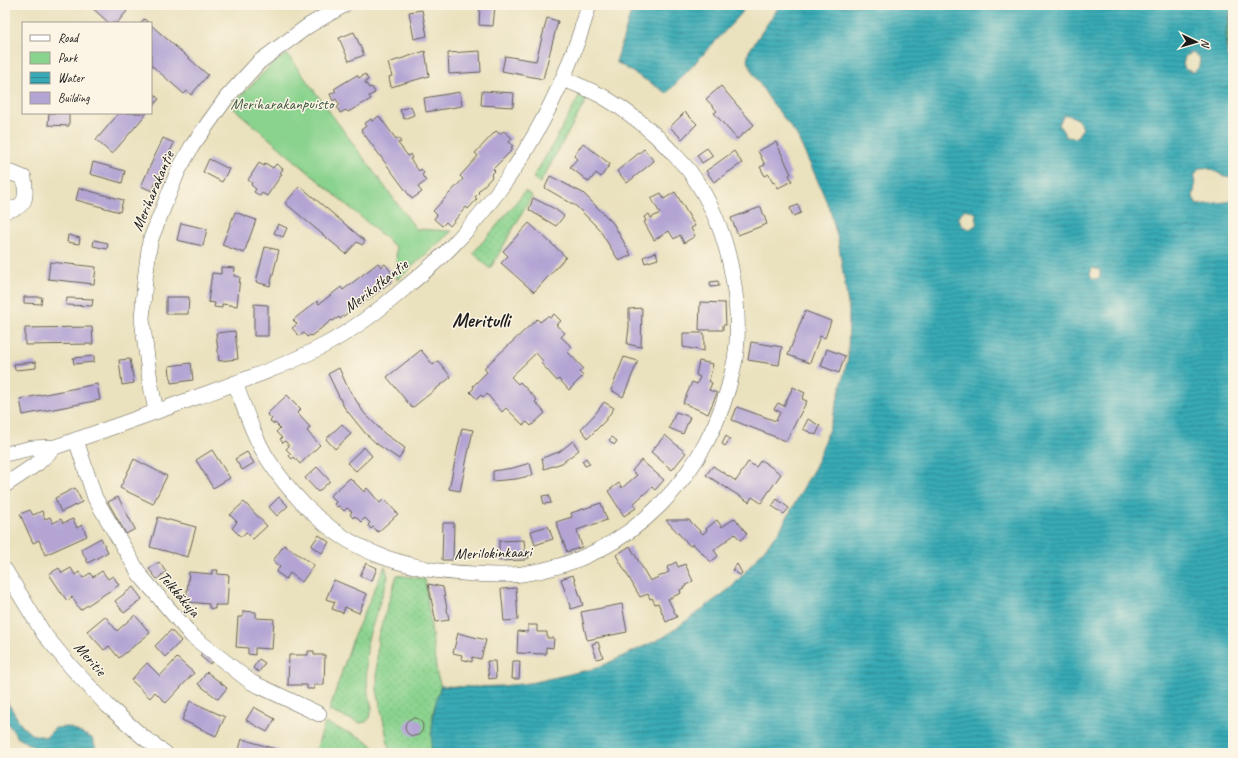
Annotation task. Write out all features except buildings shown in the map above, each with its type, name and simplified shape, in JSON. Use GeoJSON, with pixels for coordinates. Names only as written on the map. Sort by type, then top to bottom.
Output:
{"type":"FeatureCollection","features":[{"type":"Feature","properties":{"kind":"street","name":"Meriharakantie"},"geometry":{"type":"LineString","coordinates":[[156,412],[150,381],[142,319],[145,280],[150,241],[178,171],[192,146],[227,97],[259,62],[308,26],[344,5]]}},
{"type":"Feature","properties":{"kind":"street","name":"Merikotkantie"},"geometry":{"type":"LineString","coordinates":[[5,454],[32,448],[55,447],[235,384],[323,346],[385,305],[453,246],[494,197],[534,137],[563,79],[580,36],[589,5]]}},
{"type":"Feature","properties":{"kind":"street","name":"Merilokinkaari"},"geometry":{"type":"LineString","coordinates":[[235,384],[268,460],[310,511],[335,532],[362,548],[398,562],[443,573],[493,575],[521,574],[550,568],[582,557],[604,546],[627,533],[658,507],[677,487],[696,461],[710,437],[726,395],[734,367],[738,333],[736,301],[731,265],[720,227],[707,198],[689,170],[646,126],[627,112],[600,96],[563,79]]}},
{"type":"Feature","properties":{"kind":"street"},"geometry":{"type":"LineString","coordinates":[[5,174],[12,173],[24,178],[26,190],[23,203],[15,209],[5,210]]}},
{"type":"Feature","properties":{"kind":"street","name":"Telkkäkuja"},"geometry":{"type":"LineString","coordinates":[[76,440],[95,498],[140,576],[192,636],[251,682],[319,714]]}},
{"type":"Feature","properties":{"kind":"street","name":"Merikotkantie"},"geometry":{"type":"LineString","coordinates":[[5,484],[38,463],[55,447]]}},
{"type":"Feature","properties":{"kind":"street"},"geometry":{"type":"LineString","coordinates":[[5,472],[5,484]]}},
{"type":"Feature","properties":{"kind":"street","name":"Meritie"},"geometry":{"type":"LineString","coordinates":[[6,569],[44,634],[72,668],[108,706],[143,737],[165,753]]}},
{"type":"Feature","properties":{"kind":"green space"},"geometry":{"type":"Polygon","coordinates":[[[1233,8],[1233,60],[1230,56],[1225,36],[1233,8]]]}},
{"type":"Feature","properties":{"kind":"green space","name":"Meriharakanpuisto"},"geometry":{"type":"Polygon","coordinates":[[[287,54],[416,229],[452,231],[397,280],[396,247],[231,106],[269,67],[287,54]]]}},
{"type":"Feature","properties":{"kind":"green space"},"geometry":{"type":"Polygon","coordinates":[[[579,96],[587,99],[540,183],[533,178],[579,96]]]}},
{"type":"Feature","properties":{"kind":"green space"},"geometry":{"type":"Polygon","coordinates":[[[525,191],[532,196],[490,269],[473,253],[525,191]]]}},
{"type":"Feature","properties":{"kind":"green space"},"geometry":{"type":"Polygon","coordinates":[[[385,566],[388,577],[368,639],[366,662],[368,694],[372,708],[370,718],[366,722],[360,723],[329,711],[353,638],[385,566]]]}},
{"type":"Feature","properties":{"kind":"green space"},"geometry":{"type":"Polygon","coordinates":[[[397,575],[425,579],[437,675],[441,686],[433,712],[431,753],[390,753],[377,690],[378,637],[397,575]]]}},
{"type":"Feature","properties":{"kind":"green space"},"geometry":{"type":"Polygon","coordinates":[[[325,723],[362,738],[371,744],[378,753],[315,753],[325,723]]]}},
{"type":"Feature","properties":{"kind":"water"},"geometry":{"type":"Polygon","coordinates":[[[633,5],[746,5],[741,14],[667,93],[616,62],[633,5]]]}},
{"type":"Feature","properties":{"kind":"water"},"geometry":{"type":"Polygon","coordinates":[[[780,5],[1232,5],[1226,31],[1226,46],[1233,71],[1233,177],[1228,177],[1208,169],[1199,168],[1194,177],[1195,186],[1193,197],[1197,205],[1226,202],[1233,199],[1233,753],[431,753],[434,710],[441,686],[502,686],[530,683],[597,668],[664,637],[732,587],[780,530],[816,465],[833,417],[848,358],[849,311],[838,240],[830,210],[796,134],[770,100],[754,75],[747,61],[749,51],[780,5]],[[1193,52],[1185,56],[1183,65],[1186,70],[1194,72],[1199,67],[1200,58],[1193,52]],[[1064,115],[1059,124],[1066,137],[1076,138],[1083,128],[1080,122],[1070,115],[1064,115]],[[965,209],[958,217],[962,226],[970,229],[977,224],[976,213],[965,209]],[[1092,268],[1090,275],[1094,279],[1100,278],[1100,270],[1092,268]]]}},
{"type":"Feature","properties":{"kind":"water"},"geometry":{"type":"Polygon","coordinates":[[[5,698],[22,726],[31,734],[46,737],[55,728],[68,727],[92,738],[98,753],[55,753],[54,750],[33,747],[17,737],[5,719],[5,698]]]}},
{"type":"Feature","properties":{"kind":"district","name":"Meritulli"},"geometry":{"type":"Point","coordinates":[481,320]}}]}
